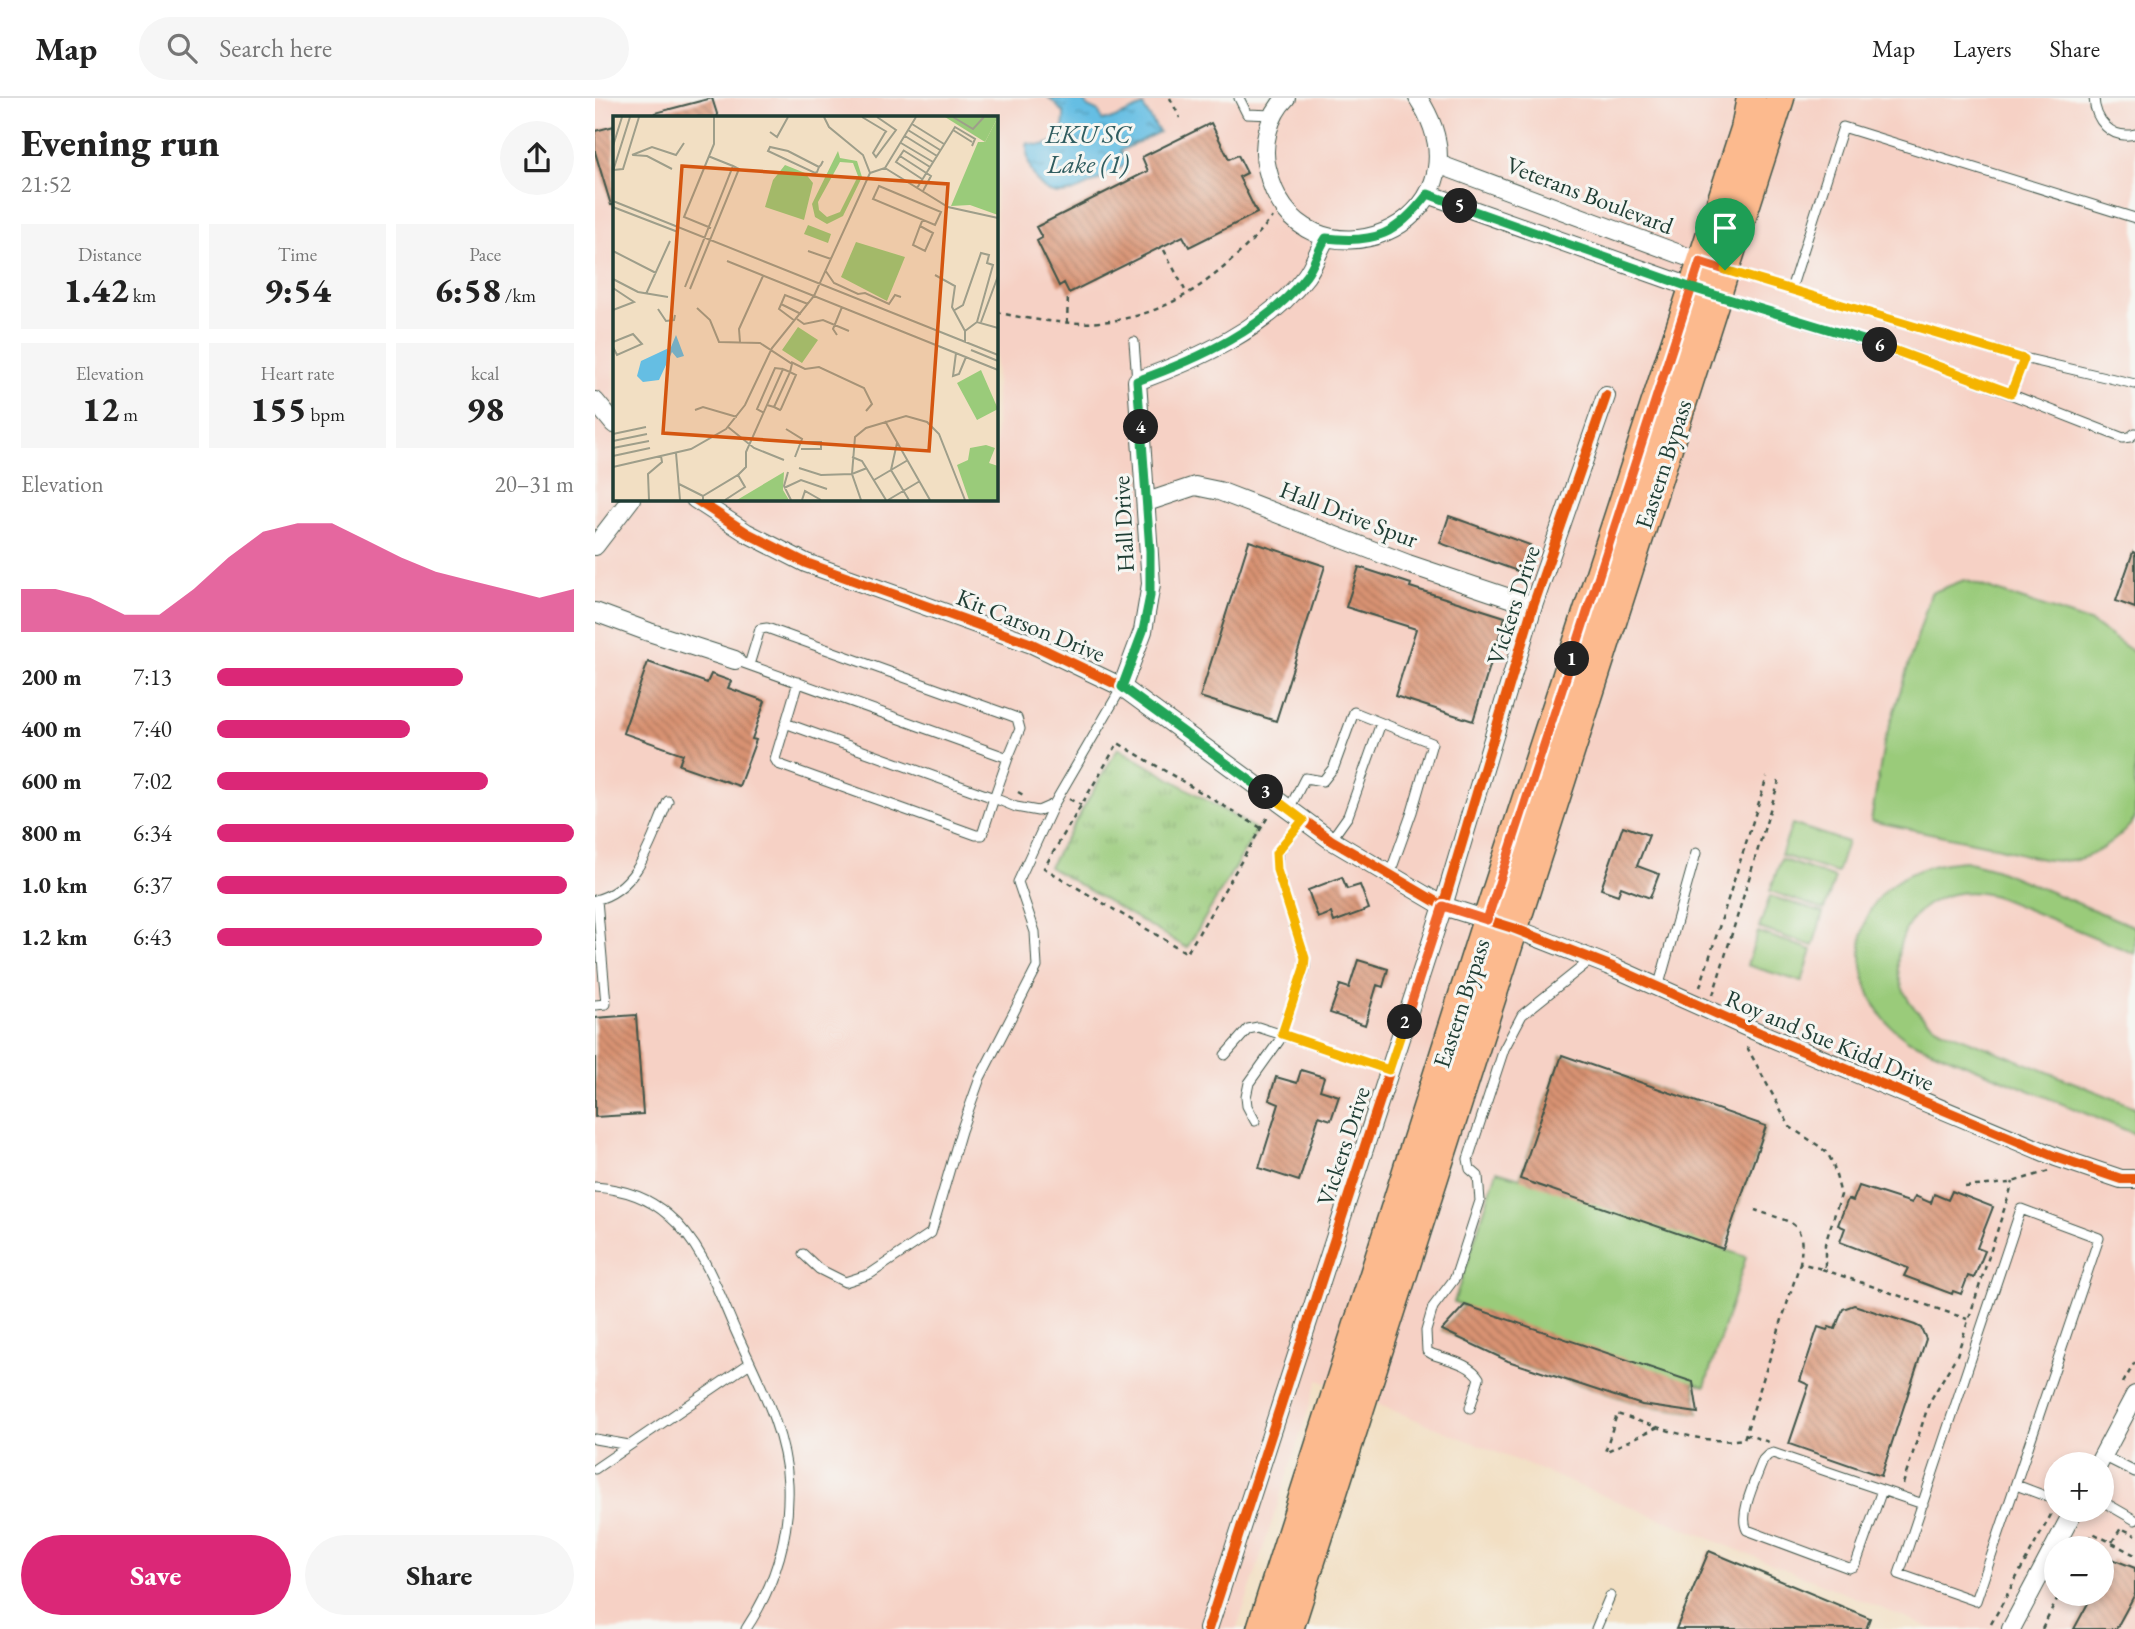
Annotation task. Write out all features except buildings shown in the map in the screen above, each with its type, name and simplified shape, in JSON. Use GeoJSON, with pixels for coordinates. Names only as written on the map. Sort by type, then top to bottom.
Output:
{"type":"FeatureCollection","features":[{"type":"Feature","properties":{"kind":"main road","name":"Eastern Bypass"},"geometry":{"type":"LineString","coordinates":[[1709,279],[1751,98]]}},
{"type":"Feature","properties":{"kind":"main road","name":"Eastern Bypass"},"geometry":{"type":"LineString","coordinates":[[1261,1629],[1500,924],[1709,279],[1780,98]]}},
{"type":"Feature","properties":{"kind":"main road","name":"Eastern Bypass"},"geometry":{"type":"LineString","coordinates":[[1289,1629],[1500,924]]}},
{"type":"Feature","properties":{"kind":"street"},"geometry":{"type":"LineString","coordinates":[[1286,98],[1273,115],[1266,137],[1265,160],[1270,184],[1282,206],[1300,224],[1326,238],[1352,241],[1383,235],[1409,219],[1428,194],[1438,164],[1437,140],[1430,117],[1418,98]]}},
{"type":"Feature","properties":{"kind":"street","name":"Veterans Boulevard"},"geometry":{"type":"LineString","coordinates":[[1438,164],[1709,279]]}},
{"type":"Feature","properties":{"kind":"street"},"geometry":{"type":"LineString","coordinates":[[1428,194],[1709,279]]}},
{"type":"Feature","properties":{"kind":"street"},"geometry":{"type":"LineString","coordinates":[[1137,381],[1193,359],[1260,320],[1304,279],[1326,238]]}},
{"type":"Feature","properties":{"kind":"street","name":"Hall Drive"},"geometry":{"type":"LineString","coordinates":[[1122,687],[1143,631],[1150,596],[1147,502],[1137,381]]}},
{"type":"Feature","properties":{"kind":"street","name":"Vickers Drive"},"geometry":{"type":"LineString","coordinates":[[1208,1629],[1443,906],[1533,607],[1606,396]]}},
{"type":"Feature","properties":{"kind":"street"},"geometry":{"type":"LineString","coordinates":[[595,401],[613,423]]}},
{"type":"Feature","properties":{"kind":"street","name":"Hall Drive Spur"},"geometry":{"type":"LineString","coordinates":[[1147,502],[1195,486],[1219,491],[1408,564],[1533,607]]}},
{"type":"Feature","properties":{"kind":"street"},"geometry":{"type":"LineString","coordinates":[[595,546],[630,500]]}},
{"type":"Feature","properties":{"kind":"street","name":"Kit Carson Drive"},"geometry":{"type":"LineString","coordinates":[[715,505],[747,533],[806,563],[1032,644],[1122,687],[1280,809],[1303,820],[1389,876],[1443,906],[1500,924]]}},
{"type":"Feature","properties":{"kind":"street"},"geometry":{"type":"LineString","coordinates":[[595,612],[742,662]]}},
{"type":"Feature","properties":{"kind":"street","name":"Roy and Sue Kidd Drive"},"geometry":{"type":"LineString","coordinates":[[1500,924],[1592,959],[1760,1033],[2056,1157],[2121,1179],[2135,1179]]}},
{"type":"Feature","properties":{"kind":"street"},"geometry":{"type":"LineString","coordinates":[[2105,1452],[2135,1395]]}},
{"type":"Feature","properties":{"kind":"street"},"geometry":{"type":"LineString","coordinates":[[2011,1629],[2068,1522]]}},
{"type":"Feature","properties":{"kind":"lane"},"geometry":{"type":"LineString","coordinates":[[1239,98],[1247,114],[1273,115]]}},
{"type":"Feature","properties":{"kind":"lane"},"geometry":{"type":"LineString","coordinates":[[2094,98],[2095,109],[2105,126],[2121,135],[2135,134]]}},
{"type":"Feature","properties":{"kind":"lane"},"geometry":{"type":"LineString","coordinates":[[1791,289],[1843,127],[2135,218]]}},
{"type":"Feature","properties":{"kind":"lane"},"geometry":{"type":"LineString","coordinates":[[1709,279],[1791,289],[2024,359],[2135,384]]}},
{"type":"Feature","properties":{"kind":"lane"},"geometry":{"type":"LineString","coordinates":[[1709,279],[2123,438],[2130,438],[2135,433]]}},
{"type":"Feature","properties":{"kind":"lane"},"geometry":{"type":"LineString","coordinates":[[1134,342],[1137,381]]}},
{"type":"Feature","properties":{"kind":"lane"},"geometry":{"type":"LineString","coordinates":[[2011,393],[2024,359]]}},
{"type":"Feature","properties":{"kind":"lane"},"geometry":{"type":"LineString","coordinates":[[798,682],[775,759],[778,764],[798,773],[982,835],[1020,729],[1017,718],[767,628],[760,629],[742,662],[798,682],[1008,758]]}},
{"type":"Feature","properties":{"kind":"lane","name":"Hall Drive"},"geometry":{"type":"LineString","coordinates":[[803,1254],[819,1269],[845,1282],[870,1274],[931,1233],[961,1131],[980,1078],[1037,967],[1035,932],[1018,882],[1054,803],[1122,687]]}},
{"type":"Feature","properties":{"kind":"lane"},"geometry":{"type":"LineString","coordinates":[[1280,809],[1304,778],[1323,780],[1334,768],[1354,712],[1432,743],[1389,876]]}},
{"type":"Feature","properties":{"kind":"lane"},"geometry":{"type":"LineString","coordinates":[[785,723],[1016,807],[1038,811],[1054,803]]}},
{"type":"Feature","properties":{"kind":"lane"},"geometry":{"type":"LineString","coordinates":[[1331,840],[1348,816],[1381,723]]}},
{"type":"Feature","properties":{"kind":"lane"},"geometry":{"type":"LineString","coordinates":[[595,1005],[606,1004],[596,900],[615,893],[631,880],[668,801]]}},
{"type":"Feature","properties":{"kind":"lane"},"geometry":{"type":"LineString","coordinates":[[1255,1122],[1247,1106],[1249,1083],[1261,1069],[1282,1034],[1304,968],[1305,958],[1275,859],[1276,853],[1303,820]]}},
{"type":"Feature","properties":{"kind":"lane"},"geometry":{"type":"LineString","coordinates":[[1658,988],[1696,853]]}},
{"type":"Feature","properties":{"kind":"lane"},"geometry":{"type":"LineString","coordinates":[[1470,1408],[1479,1378],[1476,1373],[1469,1367],[1427,1351],[1425,1342],[1433,1307],[1455,1278],[1480,1201],[1478,1176],[1470,1168],[1468,1159],[1504,1049],[1522,1015],[1592,959]]}},
{"type":"Feature","properties":{"kind":"lane"},"geometry":{"type":"LineString","coordinates":[[1225,1055],[1248,1029],[1253,1027],[1389,1070]]}},
{"type":"Feature","properties":{"kind":"lane"},"geometry":{"type":"LineString","coordinates":[[595,1187],[613,1189],[645,1200],[680,1226],[702,1260],[750,1363],[781,1440],[788,1482],[783,1545],[773,1578],[746,1629]]}},
{"type":"Feature","properties":{"kind":"lane"},"geometry":{"type":"LineString","coordinates":[[2021,1209],[2099,1238],[2016,1485],[1976,1601],[1899,1574],[2021,1209]]}},
{"type":"Feature","properties":{"kind":"lane"},"geometry":{"type":"LineString","coordinates":[[595,1469],[750,1363]]}},
{"type":"Feature","properties":{"kind":"lane"},"geometry":{"type":"LineString","coordinates":[[595,1439],[629,1445]]}},
{"type":"Feature","properties":{"kind":"lane"},"geometry":{"type":"LineString","coordinates":[[1882,1490],[1854,1566],[1849,1567],[1747,1530],[1744,1525],[1744,1513],[1767,1455],[1773,1453],[1882,1490],[1923,1504]]}},
{"type":"Feature","properties":{"kind":"lane"},"geometry":{"type":"LineString","coordinates":[[2114,1465],[2135,1472]]}},
{"type":"Feature","properties":{"kind":"lane"},"geometry":{"type":"LineString","coordinates":[[2016,1485],[2044,1497]]}},
{"type":"Feature","properties":{"kind":"lane"},"geometry":{"type":"LineString","coordinates":[[2114,1508],[2135,1520]]}},
{"type":"Feature","properties":{"kind":"lane"},"geometry":{"type":"LineString","coordinates":[[1596,1629],[1610,1596]]}},
{"type":"Feature","properties":{"kind":"path"},"geometry":{"type":"LineString","coordinates":[[1170,98],[1180,118]]}},
{"type":"Feature","properties":{"kind":"path"},"geometry":{"type":"LineString","coordinates":[[997,312],[1033,321],[1067,324],[1136,317],[1187,294],[1227,266],[1275,215]]}},
{"type":"Feature","properties":{"kind":"path"},"geometry":{"type":"LineString","coordinates":[[1164,250],[1187,294]]}},
{"type":"Feature","properties":{"kind":"path"},"geometry":{"type":"LineString","coordinates":[[1067,324],[1068,295]]}},
{"type":"Feature","properties":{"kind":"path"},"geometry":{"type":"LineString","coordinates":[[1261,828],[1118,743],[1044,868],[1082,888],[1187,953],[1261,828],[1280,809]]}},
{"type":"Feature","properties":{"kind":"path"},"geometry":{"type":"LineString","coordinates":[[1699,990],[1767,777]]}},
{"type":"Feature","properties":{"kind":"path"},"geometry":{"type":"LineString","coordinates":[[1712,997],[1779,781]]}},
{"type":"Feature","properties":{"kind":"path"},"geometry":{"type":"LineString","coordinates":[[1747,1047],[1790,1127],[1819,1146],[1828,1154],[1833,1164],[1841,1195],[1825,1244],[1825,1267],[1822,1269]]}},
{"type":"Feature","properties":{"kind":"path"},"geometry":{"type":"LineString","coordinates":[[1965,1187],[2013,1182],[2049,1171]]}},
{"type":"Feature","properties":{"kind":"path"},"geometry":{"type":"LineString","coordinates":[[1902,1487],[1929,1403],[1957,1355],[2013,1182]]}},
{"type":"Feature","properties":{"kind":"path"},"geometry":{"type":"LineString","coordinates":[[1658,1427],[1605,1452],[1617,1414],[1713,1440],[1744,1439],[1800,1263],[1803,1243],[1803,1236],[1790,1222],[1755,1210]]}},
{"type":"Feature","properties":{"kind":"path"},"geometry":{"type":"LineString","coordinates":[[1800,1263],[1967,1319]]}},
{"type":"Feature","properties":{"kind":"path"},"geometry":{"type":"LineString","coordinates":[[1745,1434],[1772,1443]]}},
{"type":"Feature","properties":{"kind":"path"},"geometry":{"type":"LineString","coordinates":[[1991,1624],[2045,1522]]}},
{"type":"Feature","properties":{"kind":"path"},"geometry":{"type":"LineString","coordinates":[[2114,1539],[2121,1528],[2135,1535]]}},
{"type":"Feature","properties":{"kind":"path"},"geometry":{"type":"LineString","coordinates":[[2114,1543],[2135,1555]]}},
{"type":"Feature","properties":{"kind":"path"},"geometry":{"type":"LineString","coordinates":[[2042,1629],[2054,1606]]}},
{"type":"Feature","properties":{"kind":"shaded area"},"geometry":{"type":"Polygon","coordinates":[[[595,98],[2135,98],[2135,1629],[1933,1629],[1318,1380],[1237,1629],[595,1629],[595,98]]]}},
{"type":"Feature","properties":{"kind":"green space"},"geometry":{"type":"Polygon","coordinates":[[[1964,580],[2092,623],[2135,653],[2135,819],[2117,838],[2086,857],[2055,861],[1871,821],[1884,743],[1931,593],[1964,580]]]}},
{"type":"Feature","properties":{"kind":"green space"},"geometry":{"type":"Polygon","coordinates":[[[1118,748],[1257,830],[1187,948],[1049,867],[1118,748]]]}},
{"type":"Feature","properties":{"kind":"green space"},"geometry":{"type":"Polygon","coordinates":[[[1792,824],[1847,842],[1837,873],[1781,855],[1792,824]]]}},
{"type":"Feature","properties":{"kind":"green space"},"geometry":{"type":"Polygon","coordinates":[[[1781,859],[1835,878],[1824,910],[1770,891],[1781,859]]]}},
{"type":"Feature","properties":{"kind":"green space"},"geometry":{"type":"Polygon","coordinates":[[[1965,861],[1995,869],[2135,927],[2135,954],[1995,896],[1963,893],[1936,900],[1916,916],[1903,937],[1898,962],[1902,987],[1917,1011],[1943,1030],[2135,1107],[2135,1134],[1908,1040],[1886,1022],[1874,1003],[1862,967],[1861,948],[1869,912],[1879,896],[1902,878],[1928,867],[1965,861]]]}},
{"type":"Feature","properties":{"kind":"green space"},"geometry":{"type":"Polygon","coordinates":[[[1770,896],[1823,913],[1813,946],[1759,928],[1770,896]]]}},
{"type":"Feature","properties":{"kind":"green space"},"geometry":{"type":"Polygon","coordinates":[[[1758,932],[1812,950],[1802,982],[1747,965],[1758,932]]]}},
{"type":"Feature","properties":{"kind":"green space"},"geometry":{"type":"Polygon","coordinates":[[[1562,1055],[1766,1126],[1723,1249],[1746,1257],[1705,1386],[1694,1383],[1698,1413],[1642,1405],[1508,1361],[1442,1330],[1464,1306],[1454,1302],[1497,1171],[1520,1178],[1562,1055]]]}},
{"type":"Feature","properties":{"kind":"water","name":"EKU SC Lake (1)"},"geometry":{"type":"Polygon","coordinates":[[[1049,98],[1082,98],[1088,107],[1099,112],[1102,120],[1110,120],[1143,106],[1159,132],[1120,151],[1127,164],[1071,192],[1050,192],[1037,181],[1027,153],[1027,143],[1050,143],[1062,129],[1064,113],[1049,98]]]}},
{"type":"Feature","properties":{"kind":"cycle path"},"geometry":{"type":"LineString","coordinates":[[1208,1629],[1443,906],[1533,606],[1606,396]]}},
{"type":"Feature","properties":{"kind":"cycle path"},"geometry":{"type":"LineString","coordinates":[[697,500],[747,533],[806,563],[1032,644],[1122,687],[1331,840],[1443,906],[1513,928],[1615,968],[1760,1033],[2056,1157],[2121,1179],[2135,1179]]}},
{"type":"Feature","properties":{"kind":"route"},"geometry":{"type":"LineString","coordinates":[[1725,270],[1700,262],[1692,288],[1487,920],[1443,906],[1389,1070],[1282,1034],[1305,958],[1275,859],[1276,853],[1303,820],[1122,687],[1143,631],[1151,584],[1137,381],[1193,359],[1260,320],[1304,279],[1326,238],[1352,241],[1383,235],[1409,219],[1428,194],[1692,288],[1876,344],[2011,393],[2024,359],[1725,270]]}}]}
